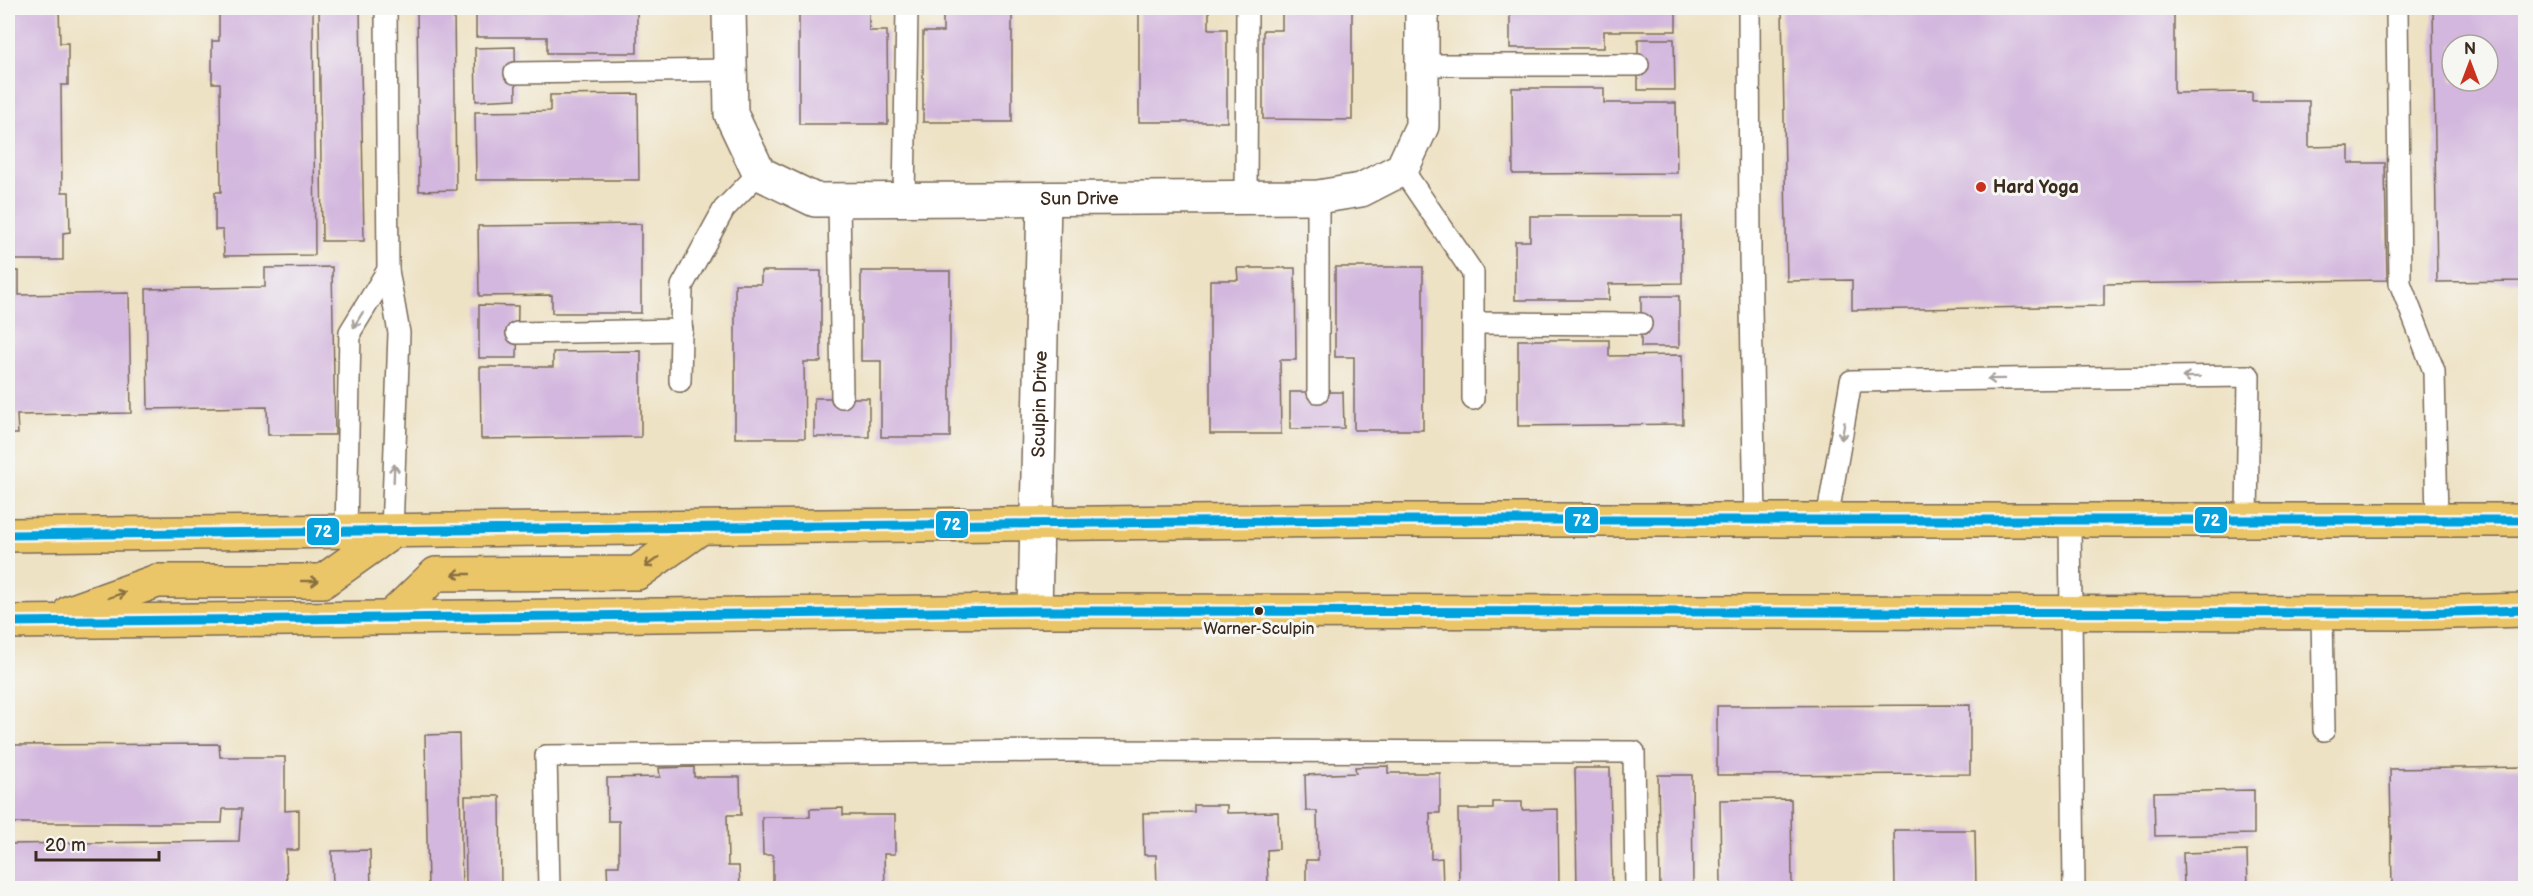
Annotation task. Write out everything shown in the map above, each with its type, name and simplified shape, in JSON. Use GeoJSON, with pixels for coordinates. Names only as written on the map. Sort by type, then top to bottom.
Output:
{"type":"FeatureCollection","features":[{"type":"Feature","properties":{"kind":"main road"},"geometry":{"type":"LineString","coordinates":[[8,536],[1361,520],[2526,520]]}},
{"type":"Feature","properties":{"kind":"main road"},"geometry":{"type":"LineString","coordinates":[[391,617],[436,574],[637,573],[700,528]]}},
{"type":"Feature","properties":{"kind":"main road"},"geometry":{"type":"LineString","coordinates":[[42,622],[157,581],[323,581],[392,532]]}},
{"type":"Feature","properties":{"kind":"main road"},"geometry":{"type":"LineString","coordinates":[[8,622],[1035,611],[2322,613],[2526,610]]}},
{"type":"Feature","properties":{"kind":"street"},"geometry":{"type":"LineString","coordinates":[[729,8],[731,114],[759,173]]}},
{"type":"Feature","properties":{"kind":"street"},"geometry":{"type":"LineString","coordinates":[[1402,169],[1422,126],[1422,8]]}},
{"type":"Feature","properties":{"kind":"street","name":"Sun Drive"},"geometry":{"type":"LineString","coordinates":[[759,173],[815,200],[904,200],[1318,196],[1361,190],[1402,169]]}},
{"type":"Feature","properties":{"kind":"street","name":"Sculpin Drive"},"geometry":{"type":"LineString","coordinates":[[1035,611],[1044,199]]}},
{"type":"Feature","properties":{"kind":"lane"},"geometry":{"type":"LineString","coordinates":[[386,8],[388,270],[399,333],[392,532]]}},
{"type":"Feature","properties":{"kind":"lane"},"geometry":{"type":"LineString","coordinates":[[904,200],[907,8]]}},
{"type":"Feature","properties":{"kind":"lane"},"geometry":{"type":"LineString","coordinates":[[1246,197],[1247,8]]}},
{"type":"Feature","properties":{"kind":"lane"},"geometry":{"type":"LineString","coordinates":[[1749,8],[1750,252],[1755,520]]}},
{"type":"Feature","properties":{"kind":"lane"},"geometry":{"type":"LineString","coordinates":[[2397,8],[2400,283],[2434,371],[2437,521]]}},
{"type":"Feature","properties":{"kind":"lane"},"geometry":{"type":"LineString","coordinates":[[1422,65],[1638,65]]}},
{"type":"Feature","properties":{"kind":"lane"},"geometry":{"type":"LineString","coordinates":[[515,73],[730,70]]}},
{"type":"Feature","properties":{"kind":"lane"},"geometry":{"type":"LineString","coordinates":[[1402,169],[1473,273],[1473,399]]}},
{"type":"Feature","properties":{"kind":"lane"},"geometry":{"type":"LineString","coordinates":[[680,381],[682,286],[724,209],[759,173]]}},
{"type":"Feature","properties":{"kind":"lane"},"geometry":{"type":"LineString","coordinates":[[1318,196],[1318,392]]}},
{"type":"Feature","properties":{"kind":"lane"},"geometry":{"type":"LineString","coordinates":[[839,200],[842,397]]}},
{"type":"Feature","properties":{"kind":"lane"},"geometry":{"type":"LineString","coordinates":[[346,532],[350,332],[388,270]]}},
{"type":"Feature","properties":{"kind":"lane"},"geometry":{"type":"LineString","coordinates":[[1473,323],[1641,324]]}},
{"type":"Feature","properties":{"kind":"lane"},"geometry":{"type":"LineString","coordinates":[[517,333],[682,330]]}},
{"type":"Feature","properties":{"kind":"lane"},"geometry":{"type":"LineString","coordinates":[[1827,520],[1851,381],[2249,376],[2247,521]]}},
{"type":"Feature","properties":{"kind":"lane"},"geometry":{"type":"LineString","coordinates":[[2070,520],[2074,888]]}},
{"type":"Feature","properties":{"kind":"lane"},"geometry":{"type":"LineString","coordinates":[[2322,613],[2324,730]]}},
{"type":"Feature","properties":{"kind":"lane"},"geometry":{"type":"LineString","coordinates":[[549,888],[546,756],[1050,752],[1634,752],[1636,888]]}},
{"type":"Feature","properties":{"kind":"building"},"geometry":{"type":"Polygon","coordinates":[[[8,8],[59,8],[60,43],[68,43],[68,85],[61,85],[62,192],[69,192],[70,232],[63,233],[63,260],[8,260],[8,8]]]}},
{"type":"Feature","properties":{"kind":"building"},"geometry":{"type":"Polygon","coordinates":[[[219,8],[313,8],[315,255],[224,256],[223,230],[215,230],[215,192],[221,192],[220,83],[212,83],[212,41],[219,41],[219,8]]]}},
{"type":"Feature","properties":{"kind":"building"},"geometry":{"type":"Polygon","coordinates":[[[319,8],[360,8],[364,241],[322,241],[319,8]]]}},
{"type":"Feature","properties":{"kind":"building"},"geometry":{"type":"Polygon","coordinates":[[[417,8],[454,8],[456,190],[419,191],[417,8]]]}},
{"type":"Feature","properties":{"kind":"building"},"geometry":{"type":"Polygon","coordinates":[[[476,8],[637,8],[637,53],[547,53],[547,37],[476,37],[476,8]]]}},
{"type":"Feature","properties":{"kind":"building"},"geometry":{"type":"Polygon","coordinates":[[[799,8],[869,8],[869,31],[887,31],[888,124],[799,124],[799,8]]]}},
{"type":"Feature","properties":{"kind":"building"},"geometry":{"type":"Polygon","coordinates":[[[943,8],[1012,8],[1012,122],[923,122],[923,32],[943,32],[943,8]]]}},
{"type":"Feature","properties":{"kind":"building"},"geometry":{"type":"Polygon","coordinates":[[[1139,8],[1209,8],[1209,29],[1227,29],[1227,122],[1139,122],[1139,8]]]}},
{"type":"Feature","properties":{"kind":"building"},"geometry":{"type":"Polygon","coordinates":[[[1282,8],[1352,8],[1352,120],[1263,119],[1263,30],[1282,30],[1282,8]]]}},
{"type":"Feature","properties":{"kind":"building"},"geometry":{"type":"Polygon","coordinates":[[[1510,8],[1676,8],[1676,31],[1604,31],[1604,48],[1510,48],[1510,8]]]}},
{"type":"Feature","properties":{"kind":"building","name":"Hard Yoga"},"geometry":{"type":"Polygon","coordinates":[[[1782,8],[2174,8],[2174,93],[2252,92],[2252,101],[2309,101],[2309,147],[2349,146],[2349,163],[2385,163],[2387,280],[2104,284],[2104,306],[1852,310],[1852,280],[1787,281],[1782,8]]]}},
{"type":"Feature","properties":{"kind":"building"},"geometry":{"type":"Polygon","coordinates":[[[2433,8],[2526,8],[2526,281],[2437,282],[2433,8]]]}},
{"type":"Feature","properties":{"kind":"building"},"geometry":{"type":"Polygon","coordinates":[[[1638,39],[1674,39],[1675,90],[1638,90],[1638,39]]]}},
{"type":"Feature","properties":{"kind":"building"},"geometry":{"type":"Polygon","coordinates":[[[515,47],[516,99],[476,101],[475,48],[515,47]]]}},
{"type":"Feature","properties":{"kind":"building"},"geometry":{"type":"Polygon","coordinates":[[[1512,88],[1604,88],[1604,103],[1676,103],[1677,173],[1513,174],[1512,88]]]}},
{"type":"Feature","properties":{"kind":"building"},"geometry":{"type":"Polygon","coordinates":[[[638,94],[639,180],[476,180],[475,112],[550,111],[550,95],[638,94]]]}},
{"type":"Feature","properties":{"kind":"building"},"geometry":{"type":"Polygon","coordinates":[[[1530,216],[1682,216],[1682,283],[1609,284],[1609,300],[1515,300],[1515,241],[1530,241],[1530,216]]]}},
{"type":"Feature","properties":{"kind":"building"},"geometry":{"type":"Polygon","coordinates":[[[641,224],[641,313],[552,313],[552,295],[479,296],[478,226],[641,224]]]}},
{"type":"Feature","properties":{"kind":"building"},"geometry":{"type":"Polygon","coordinates":[[[332,267],[335,435],[268,435],[267,407],[148,409],[146,289],[265,287],[265,268],[332,267]]]}},
{"type":"Feature","properties":{"kind":"building"},"geometry":{"type":"Polygon","coordinates":[[[1335,267],[1423,267],[1423,430],[1354,430],[1354,357],[1335,357],[1335,267]]]}},
{"type":"Feature","properties":{"kind":"building"},"geometry":{"type":"Polygon","coordinates":[[[1237,268],[1295,268],[1296,360],[1280,360],[1281,434],[1210,434],[1210,280],[1238,280],[1237,268]]]}},
{"type":"Feature","properties":{"kind":"building"},"geometry":{"type":"Polygon","coordinates":[[[8,271],[19,271],[19,295],[129,293],[131,413],[17,415],[18,434],[8,434],[8,271]]]}},
{"type":"Feature","properties":{"kind":"building"},"geometry":{"type":"Polygon","coordinates":[[[761,271],[821,271],[821,362],[804,362],[805,438],[735,438],[735,284],[761,284],[761,271]]]}},
{"type":"Feature","properties":{"kind":"building"},"geometry":{"type":"Polygon","coordinates":[[[861,271],[950,271],[950,437],[881,437],[881,361],[861,361],[861,271]]]}},
{"type":"Feature","properties":{"kind":"building"},"geometry":{"type":"Polygon","coordinates":[[[1641,296],[1679,296],[1679,347],[1641,347],[1641,296]]]}},
{"type":"Feature","properties":{"kind":"building"},"geometry":{"type":"Polygon","coordinates":[[[479,305],[518,306],[517,358],[479,358],[479,305]]]}},
{"type":"Feature","properties":{"kind":"building"},"geometry":{"type":"Polygon","coordinates":[[[1518,340],[1609,340],[1609,356],[1682,355],[1683,424],[1518,426],[1518,340]]]}},
{"type":"Feature","properties":{"kind":"building"},"geometry":{"type":"Polygon","coordinates":[[[641,351],[641,437],[481,439],[480,367],[553,367],[553,352],[641,351]]]}},
{"type":"Feature","properties":{"kind":"building"},"geometry":{"type":"Polygon","coordinates":[[[1290,392],[1343,392],[1344,428],[1290,429],[1290,392]]]}},
{"type":"Feature","properties":{"kind":"building"},"geometry":{"type":"Polygon","coordinates":[[[814,398],[869,398],[869,437],[814,437],[814,398]]]}},
{"type":"Feature","properties":{"kind":"building"},"geometry":{"type":"Polygon","coordinates":[[[1970,705],[1970,774],[1717,775],[1717,706],[1970,705]]]}},
{"type":"Feature","properties":{"kind":"building"},"geometry":{"type":"Polygon","coordinates":[[[459,734],[462,888],[428,888],[425,735],[459,734]]]}},
{"type":"Feature","properties":{"kind":"building"},"geometry":{"type":"Polygon","coordinates":[[[219,744],[220,757],[285,757],[285,811],[299,810],[299,850],[286,850],[287,888],[8,888],[8,844],[239,841],[241,809],[223,809],[222,823],[8,823],[8,745],[219,744]]]}},
{"type":"Feature","properties":{"kind":"building"},"geometry":{"type":"Polygon","coordinates":[[[1388,766],[1388,773],[1440,773],[1440,813],[1430,813],[1431,859],[1442,858],[1443,888],[1306,888],[1306,860],[1318,860],[1317,811],[1306,811],[1305,775],[1356,773],[1355,767],[1388,766]]]}},
{"type":"Feature","properties":{"kind":"building"},"geometry":{"type":"Polygon","coordinates":[[[694,767],[694,777],[740,777],[741,815],[727,815],[728,866],[739,866],[740,888],[608,888],[607,866],[619,866],[619,821],[608,821],[607,778],[660,777],[659,768],[694,767]]]}},
{"type":"Feature","properties":{"kind":"building"},"geometry":{"type":"Polygon","coordinates":[[[2526,767],[2526,888],[2392,888],[2390,769],[2526,767]]]}},
{"type":"Feature","properties":{"kind":"building"},"geometry":{"type":"Polygon","coordinates":[[[1575,768],[1610,768],[1612,888],[1577,888],[1575,768]]]}},
{"type":"Feature","properties":{"kind":"building"},"geometry":{"type":"Polygon","coordinates":[[[1658,775],[1692,775],[1693,888],[1660,888],[1658,775]]]}},
{"type":"Feature","properties":{"kind":"building"},"geometry":{"type":"Polygon","coordinates":[[[2254,790],[2254,834],[2155,836],[2154,792],[2254,790]]]}},
{"type":"Feature","properties":{"kind":"building"},"geometry":{"type":"Polygon","coordinates":[[[465,796],[500,796],[501,888],[466,888],[465,796]]]}},
{"type":"Feature","properties":{"kind":"building"},"geometry":{"type":"Polygon","coordinates":[[[1791,799],[1792,888],[1721,888],[1720,800],[1791,799]]]}},
{"type":"Feature","properties":{"kind":"building"},"geometry":{"type":"Polygon","coordinates":[[[1493,802],[1522,802],[1522,810],[1558,809],[1559,888],[1459,888],[1458,809],[1493,809],[1493,802]]]}},
{"type":"Feature","properties":{"kind":"building"},"geometry":{"type":"Polygon","coordinates":[[[1194,805],[1227,805],[1227,813],[1278,812],[1279,849],[1267,850],[1268,888],[1157,888],[1156,855],[1144,855],[1143,813],[1194,812],[1194,805]]]}},
{"type":"Feature","properties":{"kind":"building"},"geometry":{"type":"Polygon","coordinates":[[[843,808],[843,815],[895,815],[895,854],[884,854],[885,888],[773,888],[773,855],[763,855],[762,817],[810,817],[810,809],[843,808]]]}},
{"type":"Feature","properties":{"kind":"building"},"geometry":{"type":"Polygon","coordinates":[[[1894,830],[1975,830],[1976,888],[1895,888],[1894,830]]]}},
{"type":"Feature","properties":{"kind":"building"},"geometry":{"type":"Polygon","coordinates":[[[370,850],[371,888],[333,888],[332,851],[370,850]]]}},
{"type":"Feature","properties":{"kind":"building"},"geometry":{"type":"Polygon","coordinates":[[[2247,851],[2248,888],[2184,888],[2183,853],[2247,851]]]}},
{"type":"Feature","properties":{"kind":"transit line","name":"72"},"geometry":{"type":"LineString","coordinates":[[8,535],[1361,520],[2526,520]]}},
{"type":"Feature","properties":{"kind":"transit line","name":"72"},"geometry":{"type":"LineString","coordinates":[[8,622],[1035,611],[2416,613],[2526,610]]}},
{"type":"Feature","properties":{"kind":"place","name":"Hard Yoga"},"geometry":{"type":"Point","coordinates":[1981,187]}},
{"type":"Feature","properties":{"kind":"place","name":"Warner-Sculpin"},"geometry":{"type":"Point","coordinates":[1259,611]}}]}
